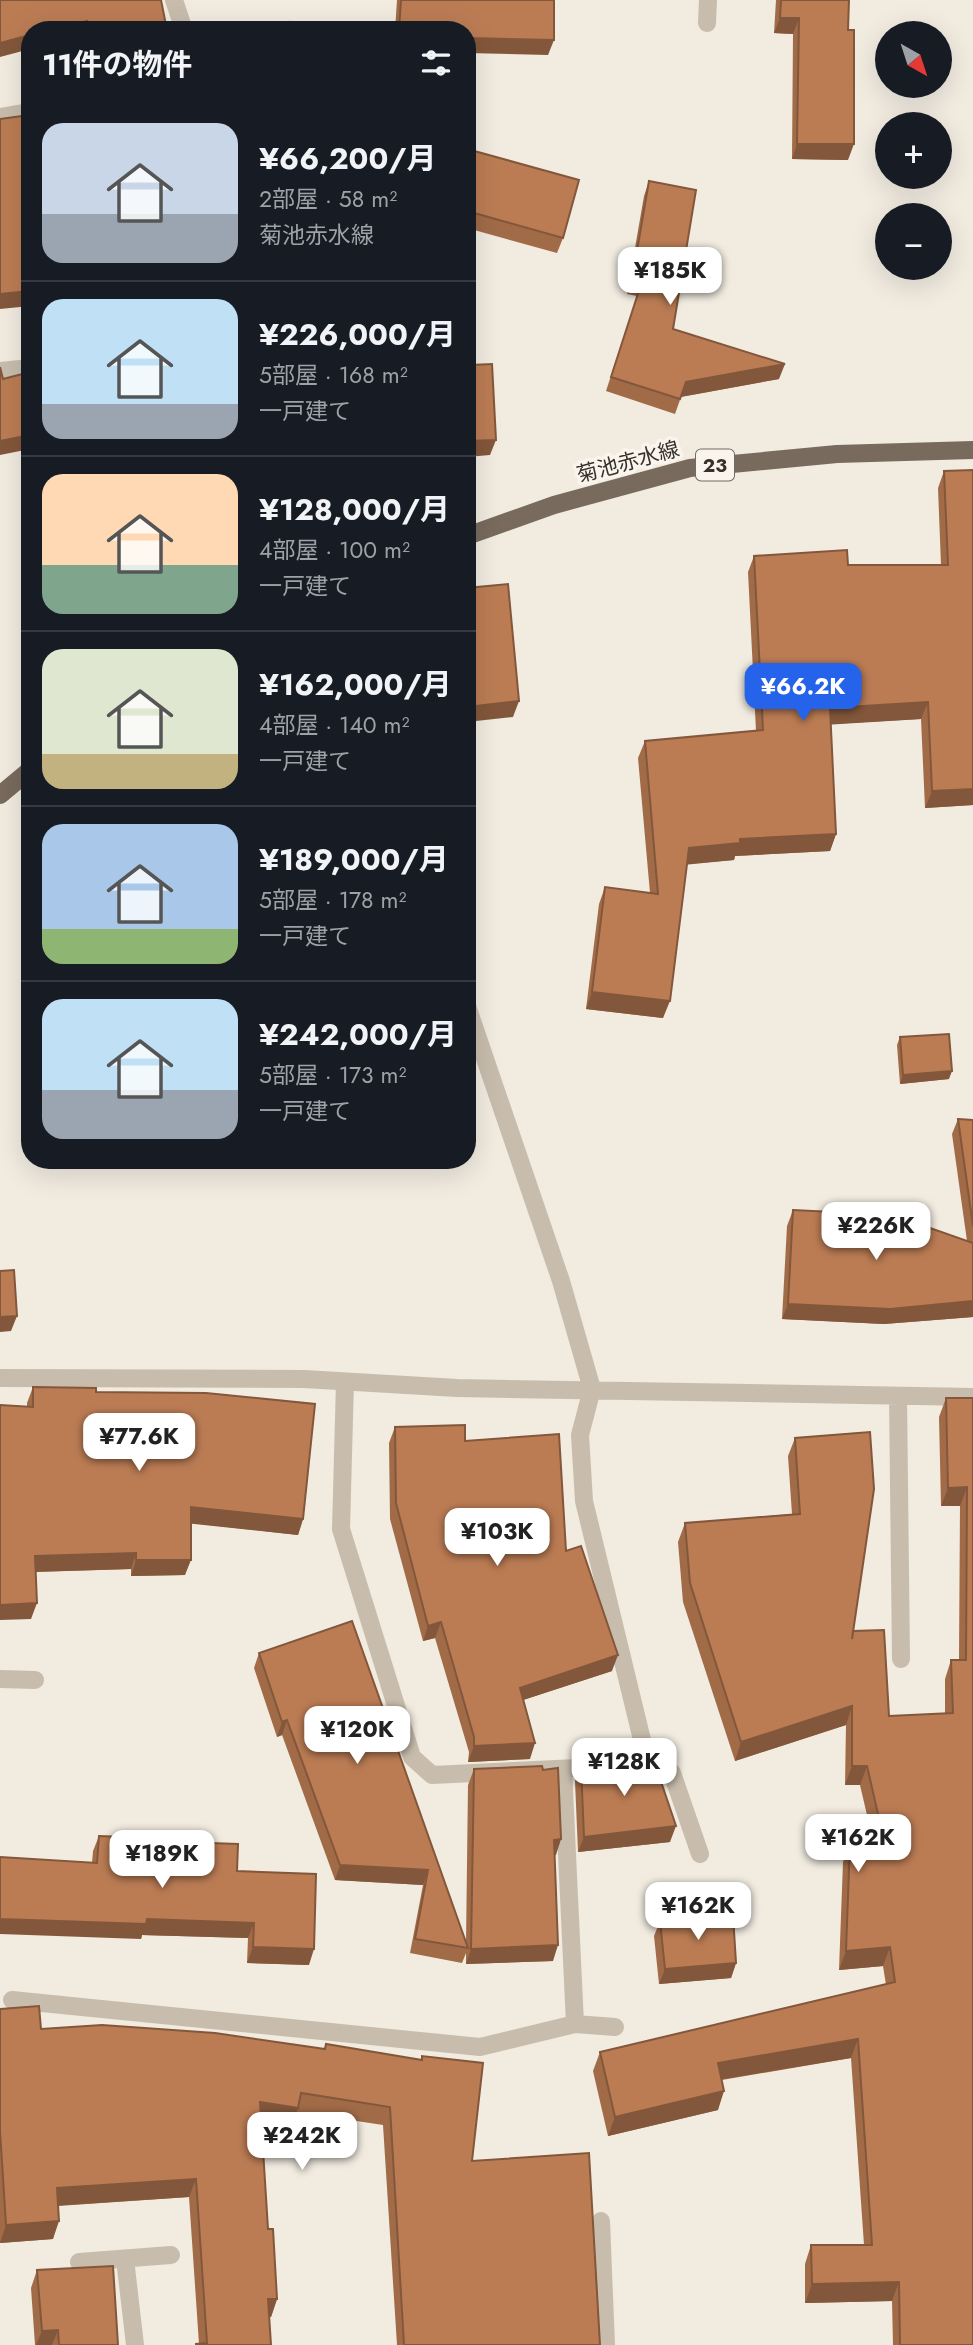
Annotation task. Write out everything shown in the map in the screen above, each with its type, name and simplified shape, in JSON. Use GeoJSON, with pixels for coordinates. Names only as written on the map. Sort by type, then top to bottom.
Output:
{"type":"FeatureCollection","features":[{"type":"Feature","properties":{"kind":"main road","name":"菊池赤水線"},"geometry":{"type":"LineString","coordinates":[[476,533],[554,505],[690,468],[837,454],[973,450]]}},
{"type":"Feature","properties":{"kind":"main road"},"geometry":{"type":"LineString","coordinates":[[0,795],[21,778]]}},
{"type":"Feature","properties":{"kind":"street"},"geometry":{"type":"LineString","coordinates":[[174,0],[181,21]]}},
{"type":"Feature","properties":{"kind":"street"},"geometry":{"type":"LineString","coordinates":[[706,23],[708,0]]}},
{"type":"Feature","properties":{"kind":"street"},"geometry":{"type":"LineString","coordinates":[[0,117],[21,114]]}},
{"type":"Feature","properties":{"kind":"street"},"geometry":{"type":"LineString","coordinates":[[0,371],[21,369]]}},
{"type":"Feature","properties":{"kind":"street"},"geometry":{"type":"LineString","coordinates":[[476,1032],[561,1281],[592,1389],[580,1435],[584,1501],[644,1748],[672,1773],[699,1854]]}},
{"type":"Feature","properties":{"kind":"street"},"geometry":{"type":"LineString","coordinates":[[0,1378],[304,1379],[457,1388],[973,1397]]}},
{"type":"Feature","properties":{"kind":"street"},"geometry":{"type":"LineString","coordinates":[[345,1382],[341,1530],[412,1757],[432,1775],[619,1766],[644,1748]]}},
{"type":"Feature","properties":{"kind":"street"},"geometry":{"type":"LineString","coordinates":[[898,1396],[901,1659]]}},
{"type":"Feature","properties":{"kind":"street"},"geometry":{"type":"LineString","coordinates":[[0,1679],[35,1680]]}},
{"type":"Feature","properties":{"kind":"street"},"geometry":{"type":"LineString","coordinates":[[563,1769],[575,2024]]}},
{"type":"Feature","properties":{"kind":"street"},"geometry":{"type":"LineString","coordinates":[[12,2000],[480,2047],[575,2024],[615,2028]]}},
{"type":"Feature","properties":{"kind":"street"},"geometry":{"type":"LineString","coordinates":[[601,2221],[606,2345]]}},
{"type":"Feature","properties":{"kind":"street"},"geometry":{"type":"LineString","coordinates":[[79,2262],[171,2255]]}},
{"type":"Feature","properties":{"kind":"street"},"geometry":{"type":"LineString","coordinates":[[125,2259],[135,2345]]}},
{"type":"Feature","properties":{"kind":"building"},"geometry":{"type":"Polygon","coordinates":[[[0,0],[161,0],[165,21],[21,21],[21,37],[0,43],[0,0]]]}},
{"type":"Feature","properties":{"kind":"building"},"geometry":{"type":"Polygon","coordinates":[[[401,0],[554,0],[554,40],[476,38],[476,21],[400,21],[401,0]]]}},
{"type":"Feature","properties":{"kind":"building"},"geometry":{"type":"Polygon","coordinates":[[[781,0],[849,0],[848,30],[854,30],[854,144],[797,144],[799,18],[780,18],[781,0]]]}},
{"type":"Feature","properties":{"kind":"building"},"geometry":{"type":"Polygon","coordinates":[[[21,116],[21,292],[0,294],[0,119],[21,116]]]}},
{"type":"Feature","properties":{"kind":"building"},"geometry":{"type":"Polygon","coordinates":[[[476,151],[579,180],[563,238],[476,214],[476,151]]]}},
{"type":"Feature","properties":{"kind":"building"},"geometry":{"type":"Polygon","coordinates":[[[649,181],[696,190],[673,329],[785,364],[686,382],[680,399],[611,377],[642,281],[632,280],[649,181]]]}},
{"type":"Feature","properties":{"kind":"building"},"geometry":{"type":"Polygon","coordinates":[[[492,364],[496,440],[476,441],[476,365],[492,364]]]}},
{"type":"Feature","properties":{"kind":"building"},"geometry":{"type":"Polygon","coordinates":[[[0,367],[3,379],[21,374],[21,437],[0,441],[0,367]]]}},
{"type":"Feature","properties":{"kind":"building"},"geometry":{"type":"Polygon","coordinates":[[[973,470],[973,789],[932,791],[928,702],[830,708],[836,834],[740,839],[740,843],[689,848],[670,1001],[592,992],[605,887],[658,894],[645,741],[763,730],[754,556],[847,550],[848,565],[948,565],[944,471],[973,470]]]}},
{"type":"Feature","properties":{"kind":"building"},"geometry":{"type":"Polygon","coordinates":[[[508,584],[519,701],[476,706],[476,587],[508,584]]]}},
{"type":"Feature","properties":{"kind":"building"},"geometry":{"type":"Polygon","coordinates":[[[949,1034],[952,1071],[903,1075],[900,1037],[949,1034]]]}},
{"type":"Feature","properties":{"kind":"building"},"geometry":{"type":"Polygon","coordinates":[[[958,1119],[973,1120],[973,1226],[958,1119]]]}},
{"type":"Feature","properties":{"kind":"building"},"geometry":{"type":"Polygon","coordinates":[[[793,1210],[893,1215],[973,1243],[973,1301],[890,1309],[788,1304],[793,1210]]]}},
{"type":"Feature","properties":{"kind":"building"},"geometry":{"type":"Polygon","coordinates":[[[14,1270],[17,1316],[0,1317],[0,1271],[14,1270]]]}},
{"type":"Feature","properties":{"kind":"building"},"geometry":{"type":"Polygon","coordinates":[[[33,1387],[96,1388],[96,1392],[206,1393],[315,1404],[303,1519],[191,1507],[191,1560],[136,1560],[136,1553],[35,1556],[37,1603],[0,1605],[0,1405],[33,1407],[33,1387]]]}},
{"type":"Feature","properties":{"kind":"building"},"geometry":{"type":"Polygon","coordinates":[[[946,1398],[973,1398],[973,2345],[900,2345],[899,2282],[812,2284],[811,2245],[872,2245],[858,2039],[718,2063],[724,2091],[615,2117],[600,2052],[895,1982],[890,1947],[846,1951],[850,1843],[884,1840],[867,1766],[852,1766],[852,1706],[741,1742],[690,1583],[685,1523],[800,1514],[795,1438],[870,1432],[874,1489],[853,1631],[884,1630],[889,1716],[953,1713],[951,1660],[966,1660],[967,1487],[948,1488],[946,1398]]]}},
{"type":"Feature","properties":{"kind":"building"},"geometry":{"type":"Polygon","coordinates":[[[465,1425],[465,1441],[559,1434],[566,1551],[581,1546],[618,1655],[520,1688],[535,1743],[474,1746],[474,1737],[441,1622],[428,1626],[396,1503],[395,1427],[465,1425]]]}},
{"type":"Feature","properties":{"kind":"building"},"geometry":{"type":"Polygon","coordinates":[[[352,1621],[468,1948],[415,1939],[428,1870],[340,1865],[287,1720],[282,1722],[259,1653],[352,1621]]]}},
{"type":"Feature","properties":{"kind":"building"},"geometry":{"type":"Polygon","coordinates":[[[653,1758],[676,1826],[584,1837],[581,1766],[653,1758]]]}},
{"type":"Feature","properties":{"kind":"building"},"geometry":{"type":"Polygon","coordinates":[[[542,1766],[543,1770],[558,1768],[561,1839],[554,1840],[558,1945],[471,1949],[474,1769],[542,1766]]]}},
{"type":"Feature","properties":{"kind":"building"},"geometry":{"type":"Polygon","coordinates":[[[99,1836],[238,1844],[237,1871],[316,1874],[314,1949],[253,1947],[254,1923],[147,1919],[146,1924],[0,1919],[0,1857],[97,1863],[99,1836]]]}},
{"type":"Feature","properties":{"kind":"building"},"geometry":{"type":"Polygon","coordinates":[[[733,1915],[736,1963],[665,1969],[660,1921],[733,1915]]]}},
{"type":"Feature","properties":{"kind":"building"},"geometry":{"type":"Polygon","coordinates":[[[39,2006],[41,2029],[102,2025],[215,2033],[325,2049],[326,2044],[422,2060],[422,2056],[483,2063],[472,2161],[589,2153],[600,2345],[404,2345],[390,2107],[301,2093],[298,2108],[260,2102],[268,2229],[273,2229],[277,2299],[268,2299],[271,2345],[196,2345],[207,2343],[196,2179],[57,2188],[59,2221],[6,2225],[0,2131],[0,2009],[39,2006]]]}},
{"type":"Feature","properties":{"kind":"building"},"geometry":{"type":"Polygon","coordinates":[[[113,2266],[118,2345],[59,2345],[58,2330],[42,2331],[37,2270],[113,2266]]]}}]}
